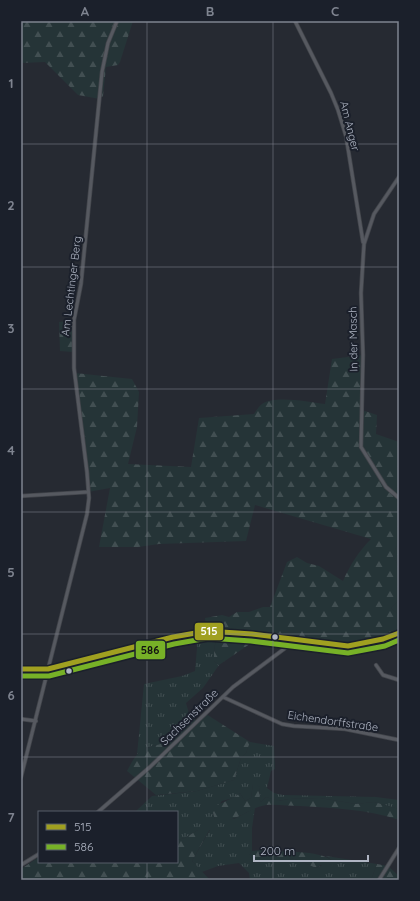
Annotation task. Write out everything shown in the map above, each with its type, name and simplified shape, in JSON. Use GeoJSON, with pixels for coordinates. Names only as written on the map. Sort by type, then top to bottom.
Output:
{"type":"FeatureCollection","features":[{"type":"Feature","properties":{"kind":"street","name":"Am Lechtinger Berg"},"geometry":{"type":"LineString","coordinates":[[21,778],[85,525],[88,504],[85,448],[74,368],[74,320],[81,284],[102,72],[108,43],[117,21]]}},
{"type":"Feature","properties":{"kind":"street","name":"Am Anger"},"geometry":{"type":"LineString","coordinates":[[295,21],[338,110],[346,136],[364,244]]}},
{"type":"Feature","properties":{"kind":"street","name":"In der Masch"},"geometry":{"type":"LineString","coordinates":[[399,177],[374,214],[364,244],[361,293],[361,447],[386,487],[399,498]]}},
{"type":"Feature","properties":{"kind":"street"},"geometry":{"type":"LineString","coordinates":[[21,496],[88,492]]}},
{"type":"Feature","properties":{"kind":"street"},"geometry":{"type":"LineString","coordinates":[[21,669],[48,669],[173,637],[208,631],[221,631],[348,646],[383,639],[399,633]]}},
{"type":"Feature","properties":{"kind":"street","name":"Sachsenstraße"},"geometry":{"type":"LineString","coordinates":[[99,811],[150,767],[232,687],[288,646],[294,639]]}},
{"type":"Feature","properties":{"kind":"street"},"geometry":{"type":"LineString","coordinates":[[376,665],[384,675],[399,680]]}},
{"type":"Feature","properties":{"kind":"street","name":"Eichendorffstraße"},"geometry":{"type":"LineString","coordinates":[[223,697],[282,724],[345,730],[399,740]]}},
{"type":"Feature","properties":{"kind":"street"},"geometry":{"type":"LineString","coordinates":[[21,719],[36,721]]}},
{"type":"Feature","properties":{"kind":"street"},"geometry":{"type":"LineString","coordinates":[[379,880],[399,848]]}},
{"type":"Feature","properties":{"kind":"street"},"geometry":{"type":"LineString","coordinates":[[21,865],[38,855]]}},
{"type":"Feature","properties":{"kind":"green space"},"geometry":{"type":"Polygon","coordinates":[[[21,21],[133,21],[120,62],[118,65],[106,67],[103,96],[100,99],[78,95],[45,62],[21,63],[21,21]]]}},
{"type":"Feature","properties":{"kind":"green space"},"geometry":{"type":"Polygon","coordinates":[[[74,320],[73,352],[60,351],[59,322],[74,320]]]}},
{"type":"Feature","properties":{"kind":"green space"},"geometry":{"type":"Polygon","coordinates":[[[363,355],[362,410],[377,415],[376,434],[399,442],[399,546],[396,547],[393,556],[399,567],[399,600],[391,608],[399,615],[399,633],[348,646],[258,635],[257,639],[219,665],[214,661],[214,653],[216,642],[221,631],[207,631],[205,618],[222,615],[229,617],[237,612],[249,612],[263,607],[270,607],[287,562],[297,557],[307,563],[319,566],[343,581],[355,558],[371,539],[255,505],[246,541],[159,544],[138,547],[99,547],[110,488],[88,492],[75,373],[132,379],[139,392],[137,427],[128,464],[191,467],[199,418],[254,414],[262,404],[275,400],[292,400],[325,404],[332,359],[363,355]]]}},
{"type":"Feature","properties":{"kind":"green space"},"geometry":{"type":"Polygon","coordinates":[[[399,546],[399,567],[393,556],[396,547],[399,546]]]}},
{"type":"Feature","properties":{"kind":"green space"},"geometry":{"type":"Polygon","coordinates":[[[399,600],[399,615],[391,608],[399,600]]]}},
{"type":"Feature","properties":{"kind":"green space"},"geometry":{"type":"Polygon","coordinates":[[[221,631],[215,645],[214,653],[214,661],[219,665],[203,688],[186,703],[190,717],[166,731],[161,744],[149,747],[137,754],[144,684],[182,676],[195,671],[197,648],[196,633],[221,631]]]}},
{"type":"Feature","properties":{"kind":"green space"},"geometry":{"type":"Polygon","coordinates":[[[206,714],[250,742],[246,753],[241,758],[234,780],[197,791],[156,795],[127,771],[140,752],[161,744],[165,731],[191,716],[198,722],[206,714]]]}},
{"type":"Feature","properties":{"kind":"green space"},"geometry":{"type":"Polygon","coordinates":[[[250,742],[274,746],[275,769],[271,771],[267,788],[274,793],[283,795],[376,797],[399,800],[399,809],[374,802],[356,804],[320,798],[289,799],[278,801],[266,797],[261,802],[259,798],[260,787],[253,784],[251,798],[245,801],[240,793],[233,798],[222,801],[213,813],[215,820],[234,819],[255,808],[252,828],[252,851],[249,855],[251,863],[272,861],[283,862],[291,858],[316,868],[333,861],[326,856],[377,864],[371,880],[250,880],[249,873],[239,863],[218,866],[202,872],[192,861],[210,830],[198,830],[185,838],[178,840],[178,811],[136,811],[152,796],[197,791],[234,780],[241,758],[246,753],[250,742]]]}},
{"type":"Feature","properties":{"kind":"green space"},"geometry":{"type":"Polygon","coordinates":[[[253,783],[260,787],[259,798],[261,802],[266,797],[279,801],[289,799],[320,798],[356,804],[374,802],[399,809],[399,820],[375,813],[325,807],[266,805],[228,820],[215,820],[212,809],[240,793],[245,801],[251,798],[253,783]]]}},
{"type":"Feature","properties":{"kind":"green space"},"geometry":{"type":"Polygon","coordinates":[[[210,829],[192,861],[210,880],[21,880],[21,869],[38,858],[38,863],[178,863],[178,840],[185,838],[198,830],[210,829]]]}},
{"type":"Feature","properties":{"kind":"green space"},"geometry":{"type":"Polygon","coordinates":[[[263,850],[309,853],[326,857],[333,861],[332,866],[326,869],[321,865],[316,868],[291,858],[283,862],[272,861],[251,863],[248,860],[252,851],[263,850]]]}},
{"type":"Feature","properties":{"kind":"green space"},"geometry":{"type":"Polygon","coordinates":[[[377,864],[388,866],[399,876],[399,880],[371,880],[377,864]]]}},
{"type":"Feature","properties":{"kind":"transit line","name":"515"},"geometry":{"type":"LineString","coordinates":[[21,669],[48,669],[173,637],[207,631],[252,634],[348,646],[383,639],[399,633]]}},
{"type":"Feature","properties":{"kind":"transit line","name":"586"},"geometry":{"type":"LineString","coordinates":[[21,676],[49,676],[174,644],[208,638],[251,641],[348,653],[385,646],[399,640]]}}]}
